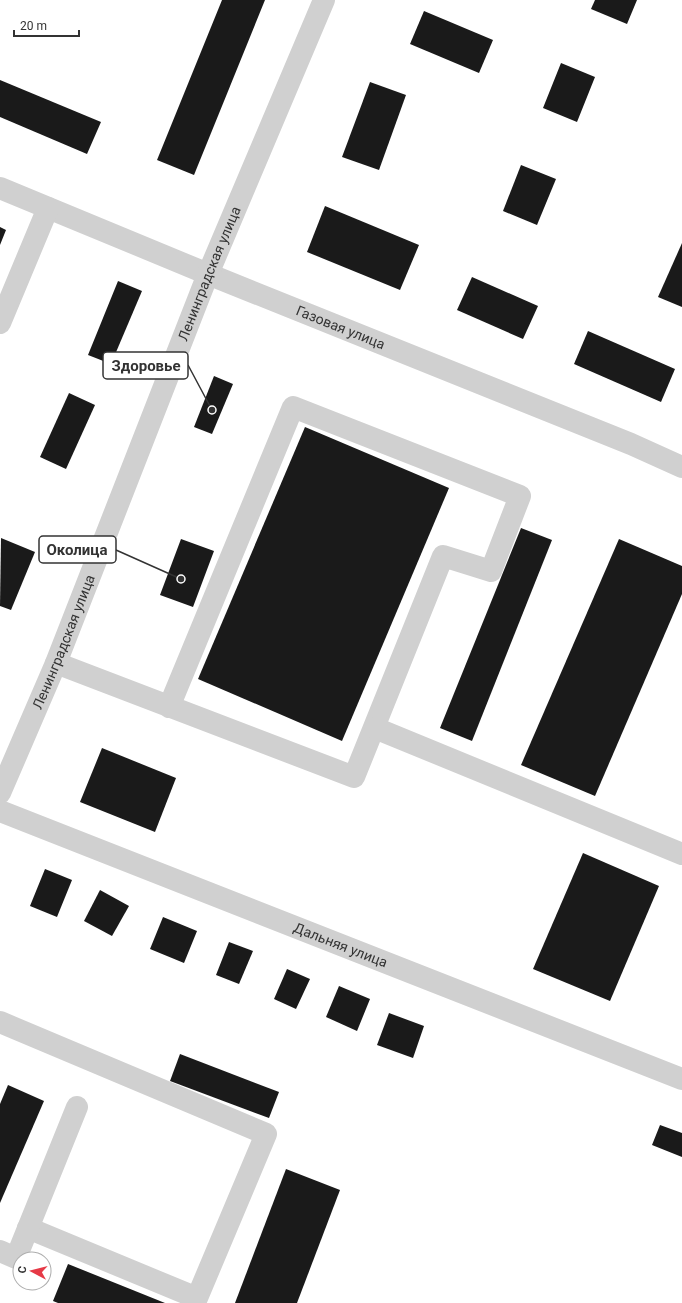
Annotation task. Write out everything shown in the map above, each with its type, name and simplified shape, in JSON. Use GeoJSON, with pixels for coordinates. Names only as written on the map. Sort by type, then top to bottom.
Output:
{"type":"FeatureCollection","features":[{"type":"Feature","properties":{"kind":"street","name":"Ленинградская улица"},"geometry":{"type":"LineString","coordinates":[[0,793],[56,662],[208,274],[324,0]]}},
{"type":"Feature","properties":{"kind":"street","name":"Газовая улица"},"geometry":{"type":"LineString","coordinates":[[0,188],[682,466]]}},
{"type":"Feature","properties":{"kind":"street"},"geometry":{"type":"LineString","coordinates":[[0,323],[48,208]]}},
{"type":"Feature","properties":{"kind":"street"},"geometry":{"type":"LineString","coordinates":[[56,662],[169,706],[354,777],[443,556],[491,571],[520,496],[293,407],[169,706]]}},
{"type":"Feature","properties":{"kind":"street"},"geometry":{"type":"LineString","coordinates":[[375,728],[682,854]]}},
{"type":"Feature","properties":{"kind":"street","name":"Дальняя улица"},"geometry":{"type":"LineString","coordinates":[[0,810],[682,1079]]}},
{"type":"Feature","properties":{"kind":"street"},"geometry":{"type":"LineString","coordinates":[[0,1022],[266,1134],[197,1298],[28,1228]]}},
{"type":"Feature","properties":{"kind":"street"},"geometry":{"type":"LineString","coordinates":[[0,1251],[16,1258],[77,1108]]}},
{"type":"Feature","properties":{"kind":"building"},"geometry":{"type":"Polygon","coordinates":[[[222,0],[265,0],[194,175],[157,160],[222,0]]]}},
{"type":"Feature","properties":{"kind":"building"},"geometry":{"type":"Polygon","coordinates":[[[595,0],[637,0],[627,24],[591,9],[595,0]]]}},
{"type":"Feature","properties":{"kind":"building"},"geometry":{"type":"Polygon","coordinates":[[[424,11],[493,40],[479,73],[410,44],[424,11]]]}},
{"type":"Feature","properties":{"kind":"building"},"geometry":{"type":"Polygon","coordinates":[[[561,63],[595,77],[577,122],[543,108],[561,63]]]}},
{"type":"Feature","properties":{"kind":"building"},"geometry":{"type":"Polygon","coordinates":[[[0,80],[101,122],[87,154],[0,117],[0,80]]]}},
{"type":"Feature","properties":{"kind":"building"},"geometry":{"type":"Polygon","coordinates":[[[370,82],[406,95],[379,170],[342,157],[370,82]]]}},
{"type":"Feature","properties":{"kind":"building"},"geometry":{"type":"Polygon","coordinates":[[[521,165],[556,179],[537,225],[503,211],[521,165]]]}},
{"type":"Feature","properties":{"kind":"building"},"geometry":{"type":"Polygon","coordinates":[[[325,206],[419,245],[400,290],[307,252],[325,206]]]}},
{"type":"Feature","properties":{"kind":"building"},"geometry":{"type":"Polygon","coordinates":[[[0,227],[6,230],[0,245],[0,227]]]}},
{"type":"Feature","properties":{"kind":"building"},"geometry":{"type":"Polygon","coordinates":[[[682,243],[682,307],[658,297],[682,243]]]}},
{"type":"Feature","properties":{"kind":"building"},"geometry":{"type":"Polygon","coordinates":[[[472,277],[538,306],[523,339],[457,310],[472,277]]]}},
{"type":"Feature","properties":{"kind":"building"},"geometry":{"type":"Polygon","coordinates":[[[118,281],[142,291],[111,364],[88,355],[118,281]]]}},
{"type":"Feature","properties":{"kind":"building"},"geometry":{"type":"Polygon","coordinates":[[[588,331],[675,369],[661,402],[574,364],[588,331]]]}},
{"type":"Feature","properties":{"kind":"building"},"geometry":{"type":"Polygon","coordinates":[[[214,376],[233,384],[212,434],[194,427],[214,376]]]}},
{"type":"Feature","properties":{"kind":"building"},"geometry":{"type":"Polygon","coordinates":[[[69,393],[95,405],[66,469],[40,457],[69,393]]]}},
{"type":"Feature","properties":{"kind":"building"},"geometry":{"type":"Polygon","coordinates":[[[305,427],[449,488],[342,741],[198,679],[305,427]]]}},
{"type":"Feature","properties":{"kind":"building"},"geometry":{"type":"Polygon","coordinates":[[[521,528],[552,540],[472,741],[440,728],[521,528]]]}},
{"type":"Feature","properties":{"kind":"building"},"geometry":{"type":"Polygon","coordinates":[[[1,538],[35,552],[11,610],[0,606],[1,538]]]}},
{"type":"Feature","properties":{"kind":"building"},"geometry":{"type":"Polygon","coordinates":[[[181,539],[214,551],[193,607],[160,595],[181,539]]]}},
{"type":"Feature","properties":{"kind":"building"},"geometry":{"type":"Polygon","coordinates":[[[619,539],[682,566],[682,594],[595,796],[521,765],[619,539]]]}},
{"type":"Feature","properties":{"kind":"building"},"geometry":{"type":"Polygon","coordinates":[[[102,748],[176,778],[155,832],[80,802],[102,748]]]}},
{"type":"Feature","properties":{"kind":"building"},"geometry":{"type":"Polygon","coordinates":[[[583,853],[659,886],[610,1001],[533,969],[583,853]]]}},
{"type":"Feature","properties":{"kind":"building"},"geometry":{"type":"Polygon","coordinates":[[[45,869],[72,880],[57,917],[30,906],[45,869]]]}},
{"type":"Feature","properties":{"kind":"building"},"geometry":{"type":"Polygon","coordinates":[[[100,890],[129,906],[112,936],[84,921],[100,890]]]}},
{"type":"Feature","properties":{"kind":"building"},"geometry":{"type":"Polygon","coordinates":[[[163,917],[197,931],[184,963],[150,949],[163,917]]]}},
{"type":"Feature","properties":{"kind":"building"},"geometry":{"type":"Polygon","coordinates":[[[229,942],[253,951],[239,984],[216,975],[229,942]]]}},
{"type":"Feature","properties":{"kind":"building"},"geometry":{"type":"Polygon","coordinates":[[[287,969],[310,979],[296,1009],[274,999],[287,969]]]}},
{"type":"Feature","properties":{"kind":"building"},"geometry":{"type":"Polygon","coordinates":[[[339,986],[370,999],[357,1031],[326,1017],[339,986]]]}},
{"type":"Feature","properties":{"kind":"building"},"geometry":{"type":"Polygon","coordinates":[[[389,1013],[424,1026],[413,1058],[377,1045],[389,1013]]]}},
{"type":"Feature","properties":{"kind":"building"},"geometry":{"type":"Polygon","coordinates":[[[180,1054],[279,1092],[269,1118],[170,1081],[180,1054]]]}},
{"type":"Feature","properties":{"kind":"building"},"geometry":{"type":"Polygon","coordinates":[[[8,1085],[44,1101],[0,1203],[0,1104],[8,1085]]]}},
{"type":"Feature","properties":{"kind":"building"},"geometry":{"type":"Polygon","coordinates":[[[660,1125],[682,1133],[682,1157],[652,1145],[660,1125]]]}},
{"type":"Feature","properties":{"kind":"building"},"geometry":{"type":"Polygon","coordinates":[[[286,1169],[340,1190],[297,1303],[235,1303],[286,1169]]]}},
{"type":"Feature","properties":{"kind":"building"},"geometry":{"type":"Polygon","coordinates":[[[68,1264],[165,1303],[58,1303],[53,1301],[68,1264]]]}},
{"type":"Feature","properties":{"kind":"place","name":"Здоровье"},"geometry":{"type":"Point","coordinates":[212,410]}},
{"type":"Feature","properties":{"kind":"place","name":"Околица"},"geometry":{"type":"Point","coordinates":[181,579]}}]}
